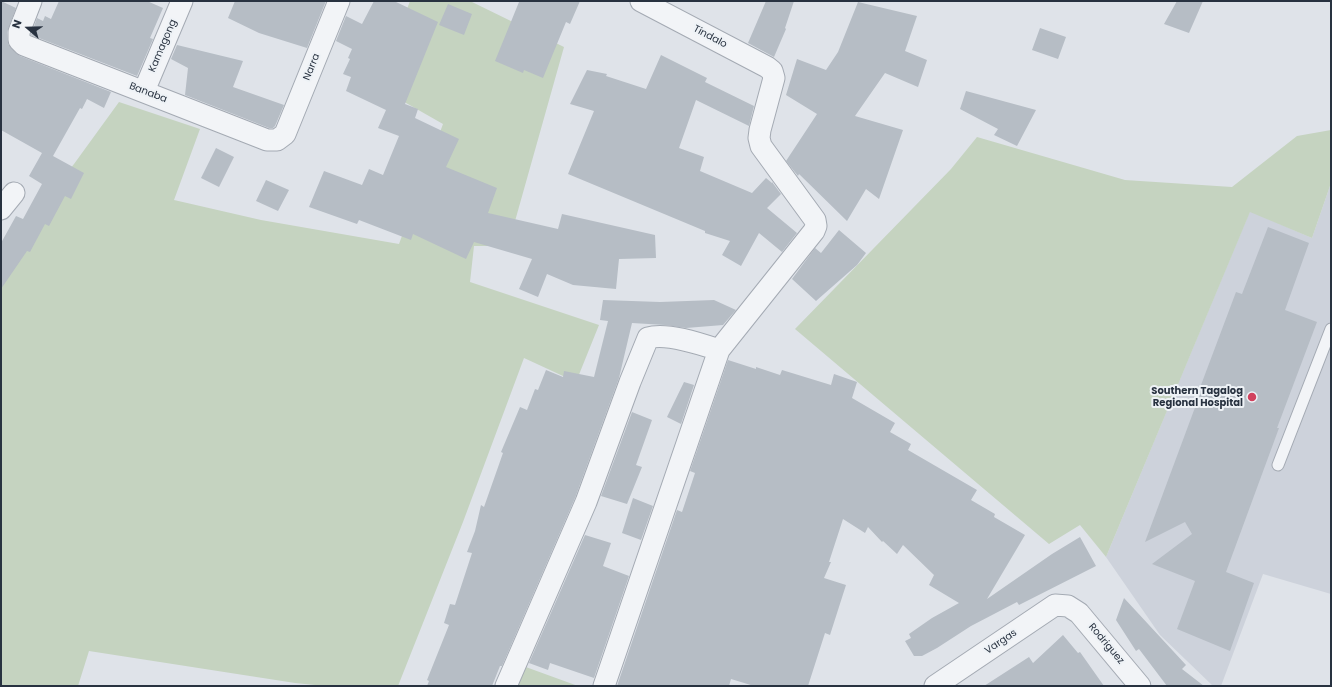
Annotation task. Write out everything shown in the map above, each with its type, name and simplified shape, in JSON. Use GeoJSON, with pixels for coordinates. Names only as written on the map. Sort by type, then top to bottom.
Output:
{"type":"FeatureCollection","features":[{"type":"Feature","properties":{"kind":"street","name":"Banaba"},"geometry":{"type":"LineString","coordinates":[[32,1],[19,32],[19,40],[24,44],[267,140],[277,140],[285,134]]}},
{"type":"Feature","properties":{"kind":"street","name":"Kamagong"},"geometry":{"type":"LineString","coordinates":[[144,91],[182,1]]}},
{"type":"Feature","properties":{"kind":"street","name":"Narra"},"geometry":{"type":"LineString","coordinates":[[285,134],[339,1]]}},
{"type":"Feature","properties":{"kind":"street","name":"Tindalo"},"geometry":{"type":"LineString","coordinates":[[641,1],[772,71],[774,78],[760,130],[760,146],[815,220],[816,226],[814,231],[719,350]]}},
{"type":"Feature","properties":{"kind":"street"},"geometry":{"type":"LineString","coordinates":[[1,209],[14,193]]}},
{"type":"Feature","properties":{"kind":"street"},"geometry":{"type":"LineString","coordinates":[[506,686],[586,502],[630,382],[648,338],[655,336],[691,341],[719,350],[604,686]]}},
{"type":"Feature","properties":{"kind":"street","name":"Vargas"},"geometry":{"type":"LineString","coordinates":[[935,686],[1055,605],[1068,606]]}},
{"type":"Feature","properties":{"kind":"street","name":"Rodriguez"},"geometry":{"type":"LineString","coordinates":[[1068,606],[1080,613],[1140,686]]}},
{"type":"Feature","properties":{"kind":"lane"},"geometry":{"type":"LineString","coordinates":[[1278,465],[1331,329]]}},
{"type":"Feature","properties":{"kind":"shaded area","name":"Southern Tagalog Regional Hospital"},"geometry":{"type":"Polygon","coordinates":[[[1331,183],[1331,594],[1263,574],[1221,686],[1213,686],[1160,635],[1106,557],[1250,211],[1312,238],[1331,183]]]}},
{"type":"Feature","properties":{"kind":"green space"},"geometry":{"type":"Polygon","coordinates":[[[410,1],[470,1],[564,47],[508,246],[474,246],[470,282],[599,325],[576,382],[524,358],[463,522],[398,686],[325,686],[295,683],[89,651],[78,686],[1,686],[1,281],[33,215],[74,164],[119,102],[200,129],[174,200],[261,220],[399,244],[443,124],[378,87],[410,1]]]}},
{"type":"Feature","properties":{"kind":"green space"},"geometry":{"type":"Polygon","coordinates":[[[1331,130],[1331,183],[1312,238],[1250,212],[1106,557],[1080,525],[1049,544],[795,329],[951,169],[977,137],[1125,180],[1232,187],[1297,136],[1331,130]]]}},
{"type":"Feature","properties":{"kind":"green space"},"geometry":{"type":"Polygon","coordinates":[[[523,666],[578,686],[516,686],[523,666]]]}},
{"type":"Feature","properties":{"kind":"building"},"geometry":{"type":"Polygon","coordinates":[[[1,1],[16,8],[7,32],[8,44],[16,53],[20,56],[111,92],[104,108],[87,99],[82,109],[80,108],[53,156],[84,173],[71,199],[65,196],[49,226],[45,224],[30,252],[27,251],[1,289],[1,243],[16,216],[23,219],[42,184],[29,176],[42,153],[1,130],[1,1]]]}},
{"type":"Feature","properties":{"kind":"building"},"geometry":{"type":"Polygon","coordinates":[[[59,1],[147,1],[163,8],[150,38],[153,39],[137,76],[31,35],[37,18],[43,21],[45,16],[51,19],[59,1]]]}},
{"type":"Feature","properties":{"kind":"building"},"geometry":{"type":"Polygon","coordinates":[[[235,1],[326,1],[307,48],[259,33],[228,18],[235,1]]]}},
{"type":"Feature","properties":{"kind":"building"},"geometry":{"type":"Polygon","coordinates":[[[374,1],[394,1],[438,22],[405,104],[418,109],[415,118],[459,139],[446,167],[497,188],[488,213],[558,229],[562,214],[655,235],[656,258],[619,259],[616,289],[573,285],[547,274],[538,297],[519,289],[532,259],[474,242],[466,259],[413,234],[411,240],[359,220],[357,224],[309,207],[324,171],[362,185],[369,169],[383,175],[399,136],[378,128],[386,110],[346,91],[351,77],[343,74],[350,59],[348,58],[352,49],[336,41],[346,16],[362,24],[374,1]]]}},
{"type":"Feature","properties":{"kind":"building"},"geometry":{"type":"Polygon","coordinates":[[[517,1],[580,1],[570,24],[566,22],[543,78],[524,70],[523,73],[495,61],[519,2],[517,1]]]}},
{"type":"Feature","properties":{"kind":"building"},"geometry":{"type":"Polygon","coordinates":[[[766,1],[794,1],[785,28],[786,29],[774,57],[748,43],[766,1]]]}},
{"type":"Feature","properties":{"kind":"building"},"geometry":{"type":"Polygon","coordinates":[[[1177,1],[1203,1],[1189,33],[1164,24],[1177,1]]]}},
{"type":"Feature","properties":{"kind":"building"},"geometry":{"type":"Polygon","coordinates":[[[858,2],[917,16],[905,51],[927,60],[918,87],[885,73],[855,116],[903,130],[879,199],[866,189],[847,221],[799,174],[798,176],[786,161],[817,114],[786,95],[797,59],[826,70],[838,52],[858,2]]]}},
{"type":"Feature","properties":{"kind":"building"},"geometry":{"type":"Polygon","coordinates":[[[448,4],[472,14],[464,35],[439,25],[448,4]]]}},
{"type":"Feature","properties":{"kind":"building"},"geometry":{"type":"Polygon","coordinates":[[[1040,28],[1066,37],[1058,59],[1032,50],[1040,28]]]}},
{"type":"Feature","properties":{"kind":"building"},"geometry":{"type":"Polygon","coordinates":[[[177,45],[243,61],[233,87],[284,105],[275,126],[273,128],[269,128],[185,95],[188,68],[171,59],[177,45]]]}},
{"type":"Feature","properties":{"kind":"building"},"geometry":{"type":"Polygon","coordinates":[[[661,55],[707,78],[705,82],[754,106],[749,126],[696,100],[679,148],[704,157],[700,171],[752,193],[766,178],[772,182],[781,194],[767,208],[797,233],[782,252],[759,233],[741,266],[722,255],[730,241],[705,233],[705,231],[568,174],[594,111],[570,104],[587,70],[607,74],[606,76],[646,89],[661,55]]]}},
{"type":"Feature","properties":{"kind":"building"},"geometry":{"type":"Polygon","coordinates":[[[966,91],[1036,110],[1017,146],[994,135],[998,129],[960,109],[966,91]]]}},
{"type":"Feature","properties":{"kind":"building"},"geometry":{"type":"Polygon","coordinates":[[[216,148],[234,157],[219,187],[201,178],[216,148]]]}},
{"type":"Feature","properties":{"kind":"building"},"geometry":{"type":"Polygon","coordinates":[[[266,180],[289,190],[278,211],[256,201],[266,180]]]}},
{"type":"Feature","properties":{"kind":"building"},"geometry":{"type":"Polygon","coordinates":[[[1268,227],[1309,243],[1285,310],[1317,322],[1277,428],[1279,428],[1226,572],[1254,583],[1230,651],[1177,629],[1195,581],[1152,564],[1192,534],[1185,522],[1145,542],[1236,292],[1242,294],[1268,227]]]}},
{"type":"Feature","properties":{"kind":"building"},"geometry":{"type":"Polygon","coordinates":[[[839,230],[866,253],[857,265],[816,301],[792,279],[815,248],[821,253],[839,230]]]}},
{"type":"Feature","properties":{"kind":"building"},"geometry":{"type":"Polygon","coordinates":[[[603,300],[660,302],[714,300],[736,310],[723,325],[686,328],[632,323],[619,378],[575,498],[492,686],[427,686],[429,681],[427,680],[449,625],[444,623],[450,604],[455,605],[472,553],[467,552],[475,531],[481,505],[484,507],[503,453],[501,452],[520,407],[527,410],[535,389],[538,390],[546,370],[563,377],[564,371],[594,377],[608,321],[600,320],[603,300]]]}},
{"type":"Feature","properties":{"kind":"building"},"geometry":{"type":"Polygon","coordinates":[[[728,360],[780,375],[782,370],[831,385],[834,374],[857,382],[852,398],[895,423],[890,432],[911,444],[908,450],[977,490],[971,500],[995,514],[994,517],[1025,535],[987,599],[1052,554],[1080,537],[1096,566],[1019,605],[1017,602],[971,626],[922,656],[914,656],[905,641],[911,638],[909,634],[932,618],[959,603],[929,585],[934,575],[903,545],[897,554],[883,541],[882,542],[868,527],[865,533],[843,519],[829,562],[831,562],[824,578],[846,585],[830,635],[825,633],[808,686],[754,686],[731,679],[729,686],[617,686],[677,510],[682,512],[695,473],[690,471],[728,360]]]}},
{"type":"Feature","properties":{"kind":"building"},"geometry":{"type":"Polygon","coordinates":[[[684,382],[694,385],[681,424],[667,417],[684,382]]]}},
{"type":"Feature","properties":{"kind":"building"},"geometry":{"type":"Polygon","coordinates":[[[632,412],[652,420],[636,465],[642,467],[627,504],[601,496],[632,412]]]}},
{"type":"Feature","properties":{"kind":"building"},"geometry":{"type":"Polygon","coordinates":[[[633,498],[653,506],[641,540],[622,533],[633,498]]]}},
{"type":"Feature","properties":{"kind":"building"},"geometry":{"type":"Polygon","coordinates":[[[585,535],[611,543],[603,566],[629,576],[594,678],[550,663],[548,670],[529,663],[585,535]]]}},
{"type":"Feature","properties":{"kind":"building"},"geometry":{"type":"Polygon","coordinates":[[[1124,598],[1186,665],[1182,669],[1204,686],[1167,686],[1139,649],[1136,651],[1116,620],[1124,598]]]}},
{"type":"Feature","properties":{"kind":"building"},"geometry":{"type":"Polygon","coordinates":[[[1063,635],[1078,653],[1080,652],[1104,686],[984,686],[1029,657],[1033,663],[1063,635]]]}},
{"type":"Feature","properties":{"kind":"place","name":"Southern Tagalog Regional Hospital"},"geometry":{"type":"Point","coordinates":[1252,397]}}]}
